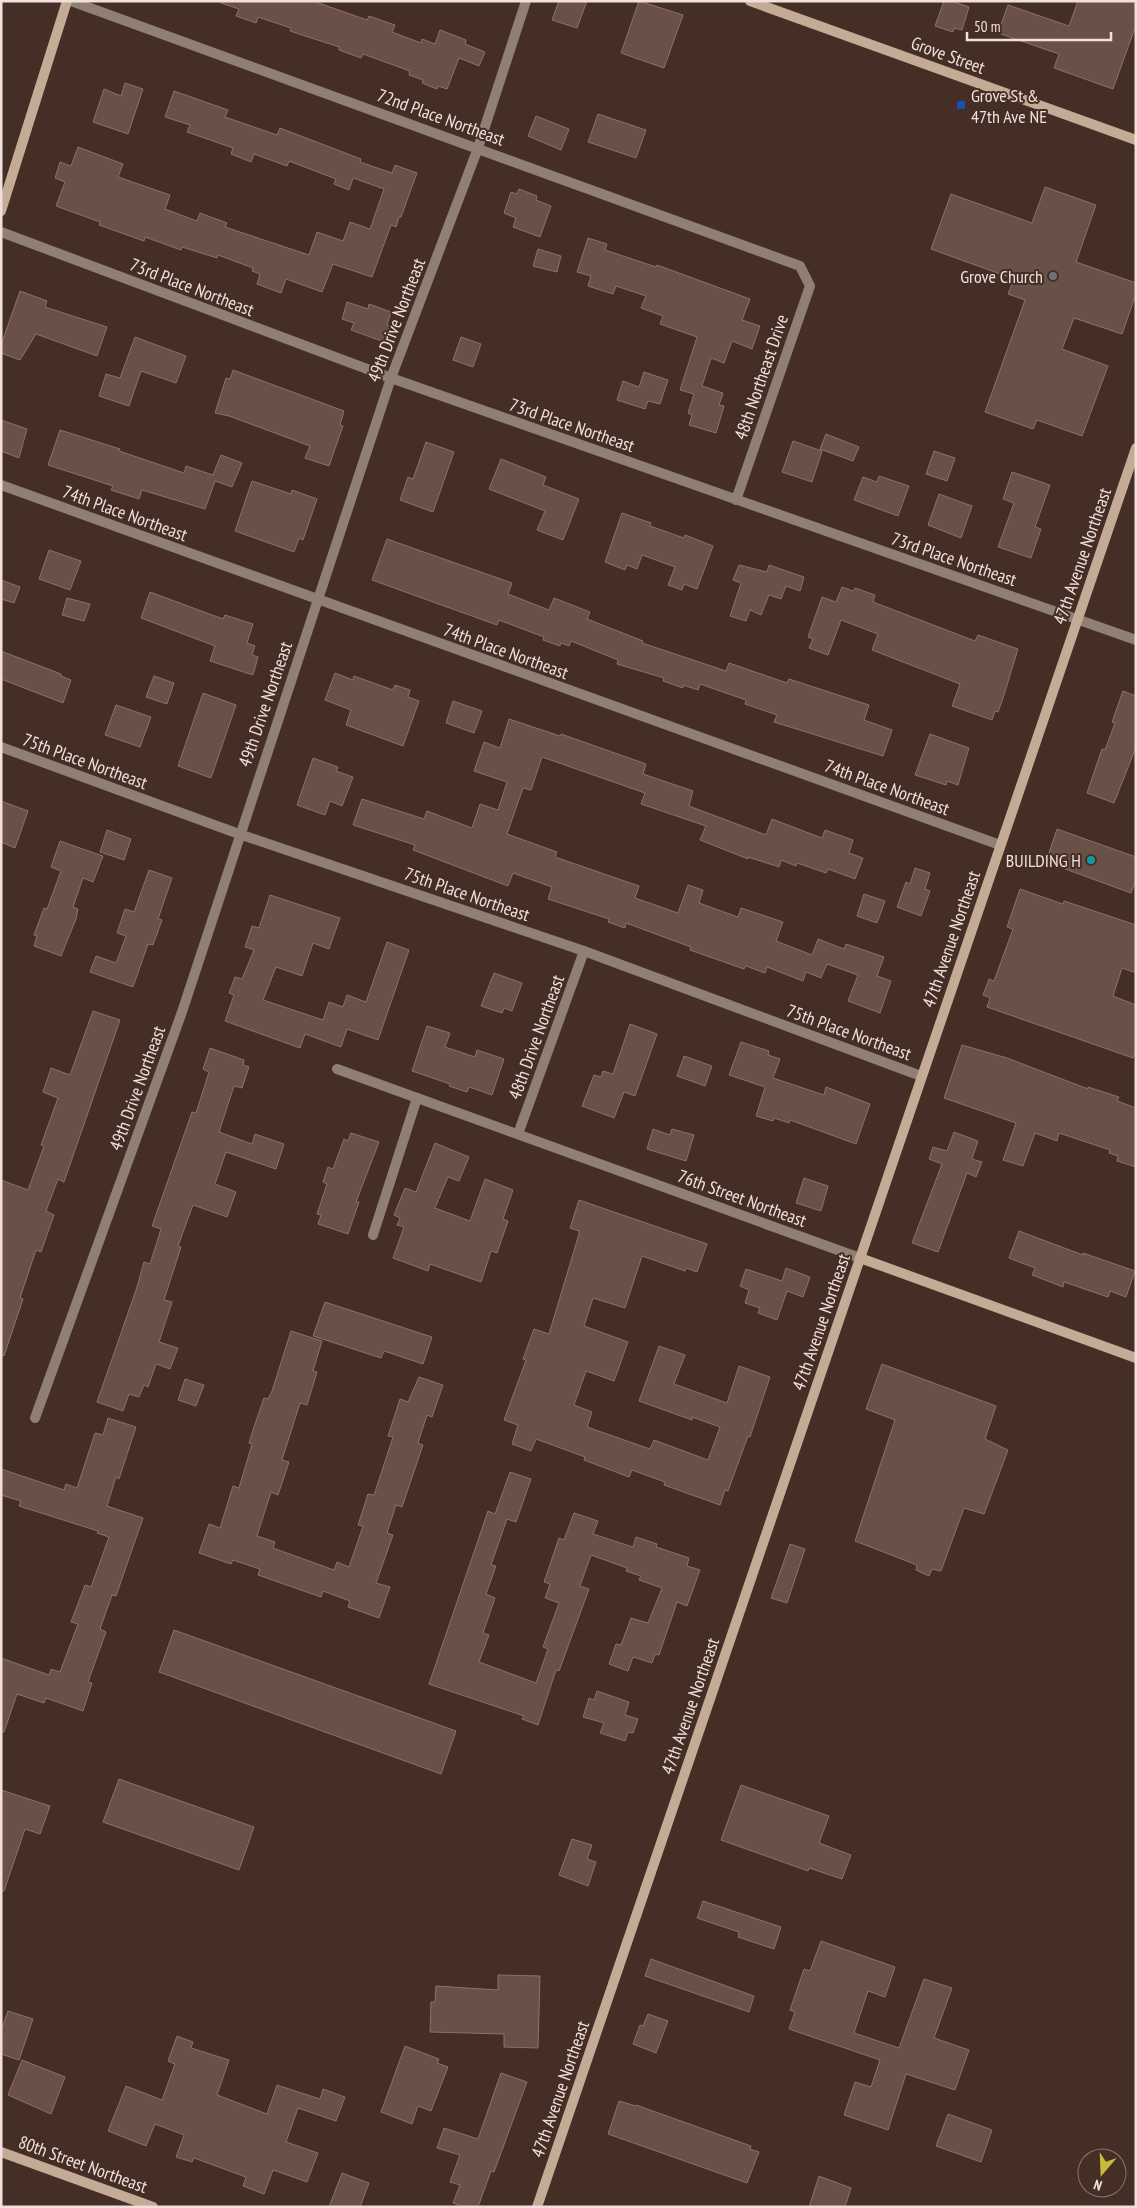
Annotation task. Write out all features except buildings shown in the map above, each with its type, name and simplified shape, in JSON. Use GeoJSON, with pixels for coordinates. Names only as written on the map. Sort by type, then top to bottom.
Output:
{"type":"FeatureCollection","features":[{"type":"Feature","properties":{"kind":"street","name":"72nd Place Northeast"},"geometry":{"type":"LineString","coordinates":[[69,1],[800,266]]}},
{"type":"Feature","properties":{"kind":"street"},"geometry":{"type":"LineString","coordinates":[[1,210],[69,1]]}},
{"type":"Feature","properties":{"kind":"street","name":"49th Drive Northeast"},"geometry":{"type":"LineString","coordinates":[[35,1418],[182,1012],[390,378],[478,148],[526,1]]}},
{"type":"Feature","properties":{"kind":"street","name":"Grove Street"},"geometry":{"type":"LineString","coordinates":[[750,1],[1136,140]]}},
{"type":"Feature","properties":{"kind":"street","name":"73rd Place Northeast"},"geometry":{"type":"LineString","coordinates":[[1,232],[390,378],[1136,640]]}},
{"type":"Feature","properties":{"kind":"street","name":"48th Northeast Drive"},"geometry":{"type":"LineString","coordinates":[[736,500],[810,286],[800,266]]}},
{"type":"Feature","properties":{"kind":"street","name":"47th Avenue Northeast"},"geometry":{"type":"LineString","coordinates":[[537,2207],[1136,448]]}},
{"type":"Feature","properties":{"kind":"street","name":"74th Place Northeast"},"geometry":{"type":"LineString","coordinates":[[1,485],[1000,845]]}},
{"type":"Feature","properties":{"kind":"street","name":"75th Place Northeast"},"geometry":{"type":"LineString","coordinates":[[1,748],[239,834],[584,951],[921,1076]]}},
{"type":"Feature","properties":{"kind":"street","name":"48th Drive Northeast"},"geometry":{"type":"LineString","coordinates":[[518,1134],[584,951]]}},
{"type":"Feature","properties":{"kind":"street","name":"76th Street Northeast"},"geometry":{"type":"LineString","coordinates":[[337,1069],[1136,1358]]}},
{"type":"Feature","properties":{"kind":"street"},"geometry":{"type":"LineString","coordinates":[[374,1235],[417,1098]]}},
{"type":"Feature","properties":{"kind":"street","name":"80th Street Northeast"},"geometry":{"type":"LineString","coordinates":[[1,2152],[153,2207]]}},
{"type":"Feature","properties":{"kind":"place","name":"Grove St & 47th Ave NE"},"geometry":{"type":"Point","coordinates":[961,105]}},
{"type":"Feature","properties":{"kind":"place","name":"Grove Church"},"geometry":{"type":"Point","coordinates":[1053,276]}},
{"type":"Feature","properties":{"kind":"place","name":"BUILDING H"},"geometry":{"type":"Point","coordinates":[1091,860]}}]}
